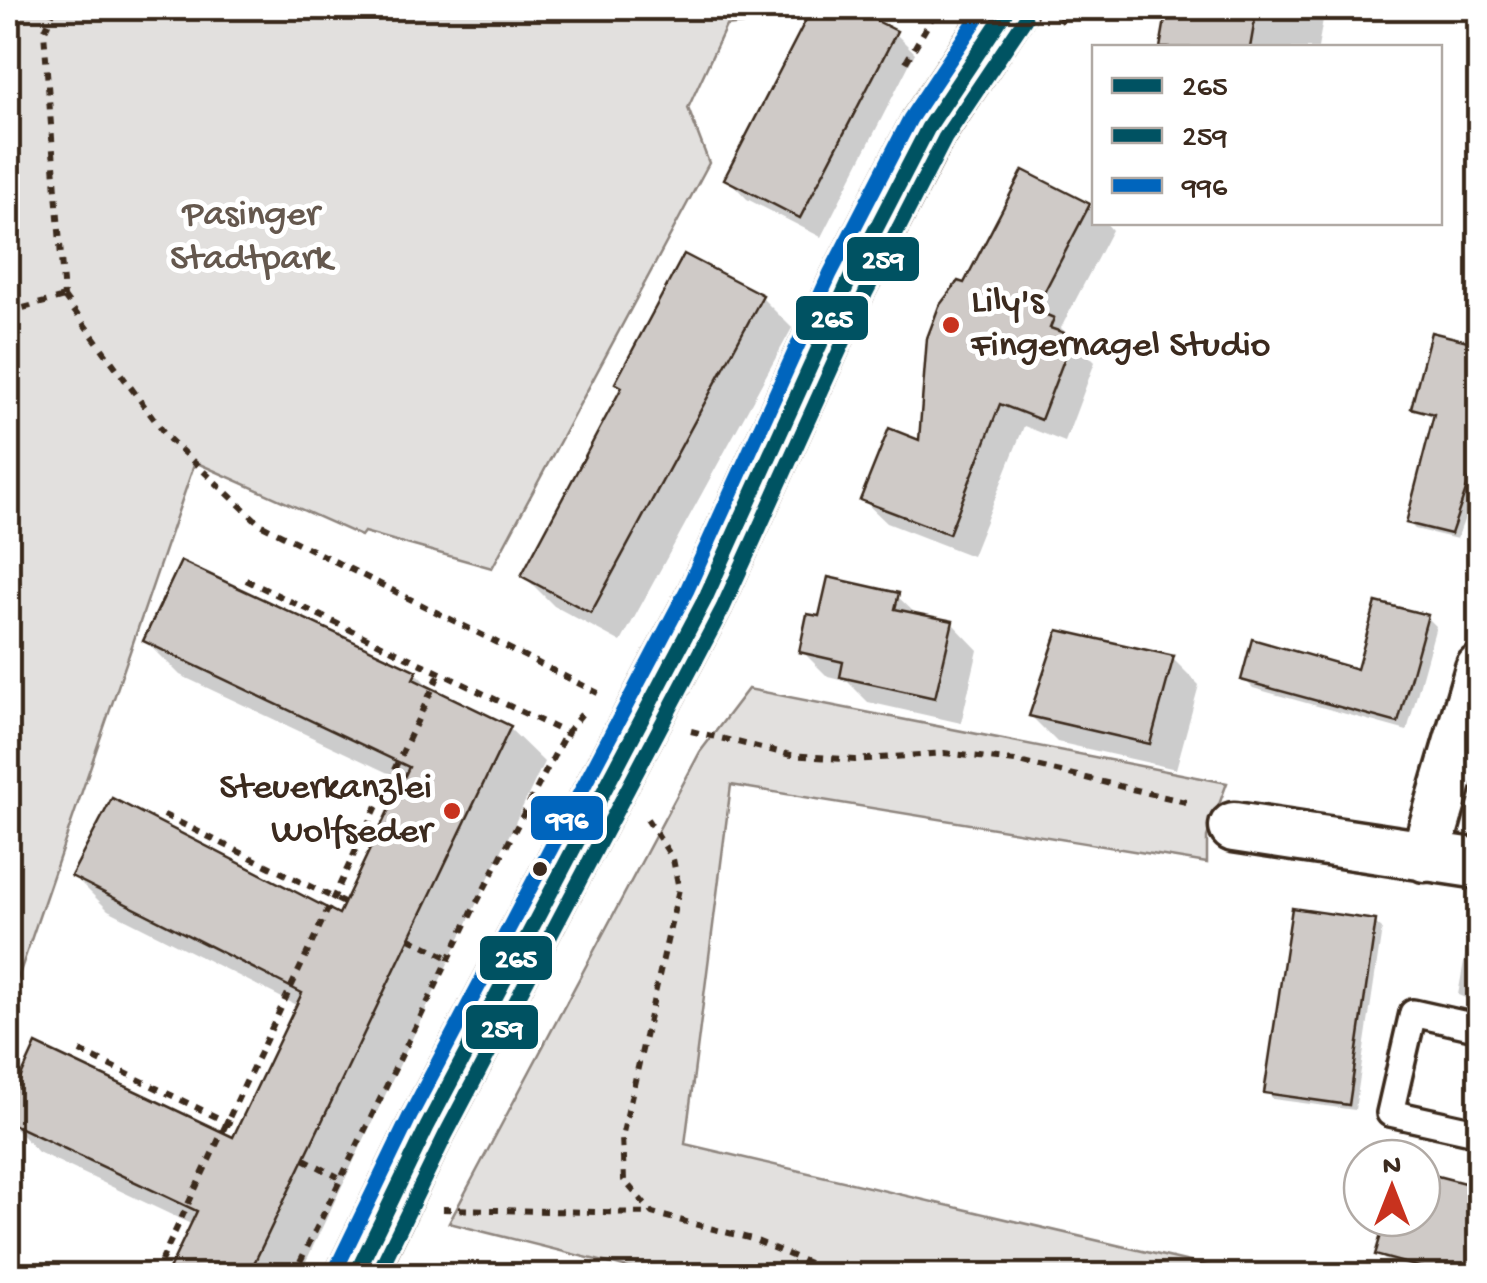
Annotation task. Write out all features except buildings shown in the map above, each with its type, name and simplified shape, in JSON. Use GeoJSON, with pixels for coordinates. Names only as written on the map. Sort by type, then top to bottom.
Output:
{"type":"FeatureCollection","features":[{"type":"Feature","properties":{"kind":"main road"},"geometry":{"type":"LineString","coordinates":[[355,1276],[427,1127],[705,599],[848,283],[928,128],[1008,8]]}},
{"type":"Feature","properties":{"kind":"street"},"geometry":{"type":"LineString","coordinates":[[1425,857],[1480,669]]}},
{"type":"Feature","properties":{"kind":"street"},"geometry":{"type":"LineString","coordinates":[[1234,827],[1480,864]]}},
{"type":"Feature","properties":{"kind":"lane"},"geometry":{"type":"LineString","coordinates":[[1480,1028],[1413,1012],[1390,1113],[1480,1133]]}},
{"type":"Feature","properties":{"kind":"path"},"geometry":{"type":"LineString","coordinates":[[55,8],[44,32],[64,297],[168,438],[260,524],[599,694]]}},
{"type":"Feature","properties":{"kind":"path"},"geometry":{"type":"LineString","coordinates":[[8,312],[64,297]]}},
{"type":"Feature","properties":{"kind":"path"},"geometry":{"type":"LineString","coordinates":[[246,580],[566,733],[338,1176],[293,1276]]}},
{"type":"Feature","properties":{"kind":"path"},"geometry":{"type":"LineString","coordinates":[[154,1276],[439,674]]}},
{"type":"Feature","properties":{"kind":"path"},"geometry":{"type":"LineString","coordinates":[[692,731],[791,755],[855,760],[944,754],[1015,761],[1190,802],[1234,827]]}},
{"type":"Feature","properties":{"kind":"path"},"geometry":{"type":"LineString","coordinates":[[164,814],[344,904]]}},
{"type":"Feature","properties":{"kind":"path"},"geometry":{"type":"LineString","coordinates":[[646,818],[673,858],[678,889],[622,1137],[624,1180],[652,1213]]}},
{"type":"Feature","properties":{"kind":"path"},"geometry":{"type":"LineString","coordinates":[[410,938],[449,958]]}},
{"type":"Feature","properties":{"kind":"path"},"geometry":{"type":"LineString","coordinates":[[80,1051],[238,1127]]}},
{"type":"Feature","properties":{"kind":"path"},"geometry":{"type":"LineString","coordinates":[[304,1159],[338,1176]]}},
{"type":"Feature","properties":{"kind":"path"},"geometry":{"type":"LineString","coordinates":[[443,1209],[652,1213],[752,1239],[838,1276]]}},
{"type":"Feature","properties":{"kind":"green space","name":"Pasinger Stadtpark"},"geometry":{"type":"Polygon","coordinates":[[[8,8],[786,8],[776,20],[726,26],[688,108],[709,163],[492,568],[364,532],[361,536],[195,462],[8,1007],[8,8]]]}},
{"type":"Feature","properties":{"kind":"green space"},"geometry":{"type":"Polygon","coordinates":[[[748,689],[1227,783],[1207,837],[1207,863],[731,785],[685,1144],[1245,1275],[656,1275],[449,1223],[700,752],[748,689]]]}},
{"type":"Feature","properties":{"kind":"transit line","name":"996"},"geometry":{"type":"LineString","coordinates":[[337,1267],[409,1118],[687,590],[830,274],[910,119],[984,8]]}},
{"type":"Feature","properties":{"kind":"transit line","name":"265"},"geometry":{"type":"LineString","coordinates":[[355,1276],[427,1127],[705,599],[848,283],[928,128],[1008,8]]}},
{"type":"Feature","properties":{"kind":"transit line","name":"259"},"geometry":{"type":"LineString","coordinates":[[377,1276],[445,1136],[723,608],[866,292],[945,138],[1025,19]]}},
{"type":"Feature","properties":{"kind":"place","name":"Lily's Fingernagel Studio"},"geometry":{"type":"Point","coordinates":[951,325]}},
{"type":"Feature","properties":{"kind":"place","name":"Steuerkanzlei Wolfseder"},"geometry":{"type":"Point","coordinates":[452,811]}}]}
